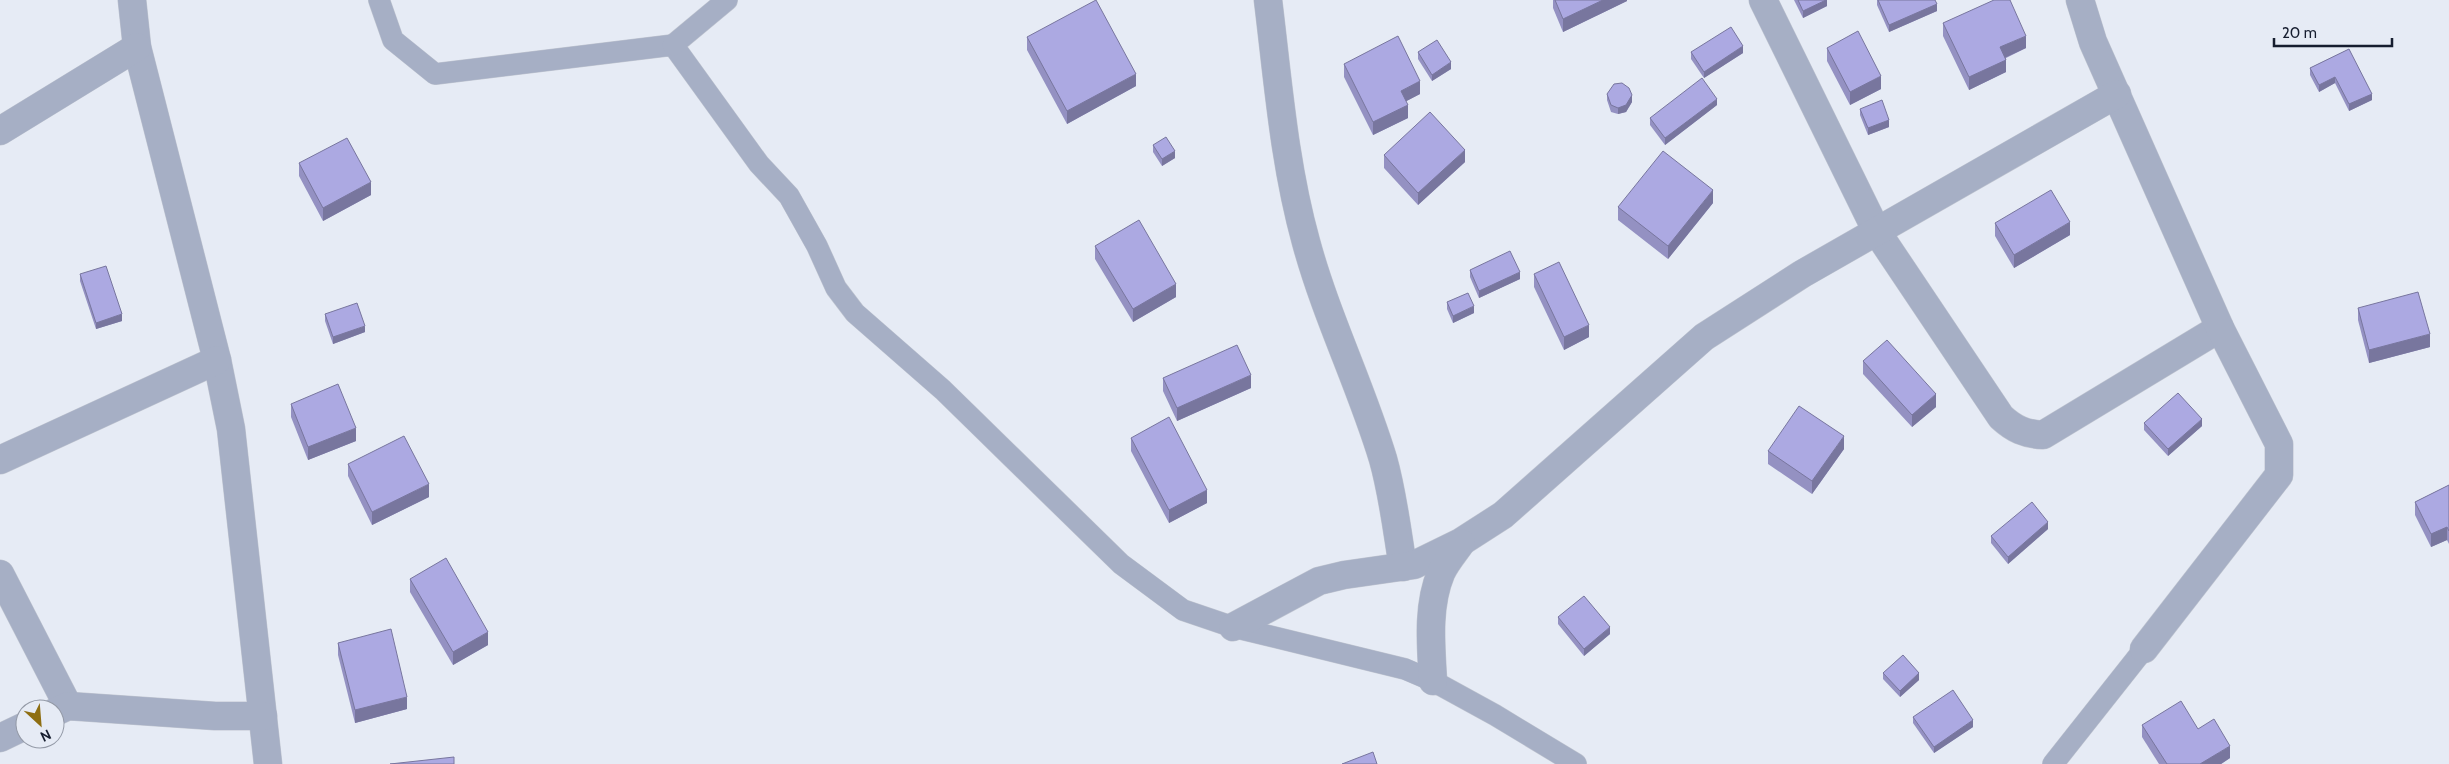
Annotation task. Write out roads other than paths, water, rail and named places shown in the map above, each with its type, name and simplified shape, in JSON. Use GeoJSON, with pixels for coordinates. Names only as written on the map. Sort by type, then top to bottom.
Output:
{"type":"FeatureCollection","features":[{"type":"Feature","properties":{"kind":"street"},"geometry":{"type":"LineString","coordinates":[[132,0],[137,47],[217,360],[230,429],[268,764]]}},
{"type":"Feature","properties":{"kind":"street"},"geometry":{"type":"LineString","coordinates":[[1268,0],[1277,64],[1282,122],[1299,214],[1318,281],[1356,379],[1383,460],[1392,496],[1403,567]]}},
{"type":"Feature","properties":{"kind":"street"},"geometry":{"type":"LineString","coordinates":[[1763,0],[1877,232],[2001,416],[2012,427],[2029,434],[2043,435],[2058,428],[2220,328]]}},
{"type":"Feature","properties":{"kind":"street"},"geometry":{"type":"LineString","coordinates":[[2080,0],[2093,42],[2220,328],[2279,444],[2279,475],[2144,648]]}},
{"type":"Feature","properties":{"kind":"street"},"geometry":{"type":"LineString","coordinates":[[0,131],[137,47]]}},
{"type":"Feature","properties":{"kind":"street"},"geometry":{"type":"LineString","coordinates":[[1233,627],[1319,581],[1360,572],[1403,567],[1421,562],[1461,542],[1503,515],[1704,337],[1802,274],[2117,94]]}},
{"type":"Feature","properties":{"kind":"street"},"geometry":{"type":"LineString","coordinates":[[0,460],[217,360]]}},
{"type":"Feature","properties":{"kind":"street"},"geometry":{"type":"LineString","coordinates":[[1432,681],[1431,644],[1436,590],[1442,571],[1461,542]]}},
{"type":"Feature","properties":{"kind":"street"},"geometry":{"type":"LineString","coordinates":[[0,574],[56,699]]}},
{"type":"Feature","properties":{"kind":"street"},"geometry":{"type":"LineString","coordinates":[[65,709],[263,716]]}},
{"type":"Feature","properties":{"kind":"street"},"geometry":{"type":"LineString","coordinates":[[0,738],[15,731]]}},
{"type":"Feature","properties":{"kind":"lane"},"geometry":{"type":"LineString","coordinates":[[379,0],[393,40],[434,74],[673,45],[727,0]]}},
{"type":"Feature","properties":{"kind":"lane"},"geometry":{"type":"LineString","coordinates":[[673,45],[759,164],[789,196],[817,246],[836,288],[855,313],[942,390],[1121,564],[1183,610],[1233,627],[1405,669],[1432,681],[1495,715],[1576,764]]}},
{"type":"Feature","properties":{"kind":"lane"},"geometry":{"type":"LineString","coordinates":[[2053,764],[2144,648]]}}]}
